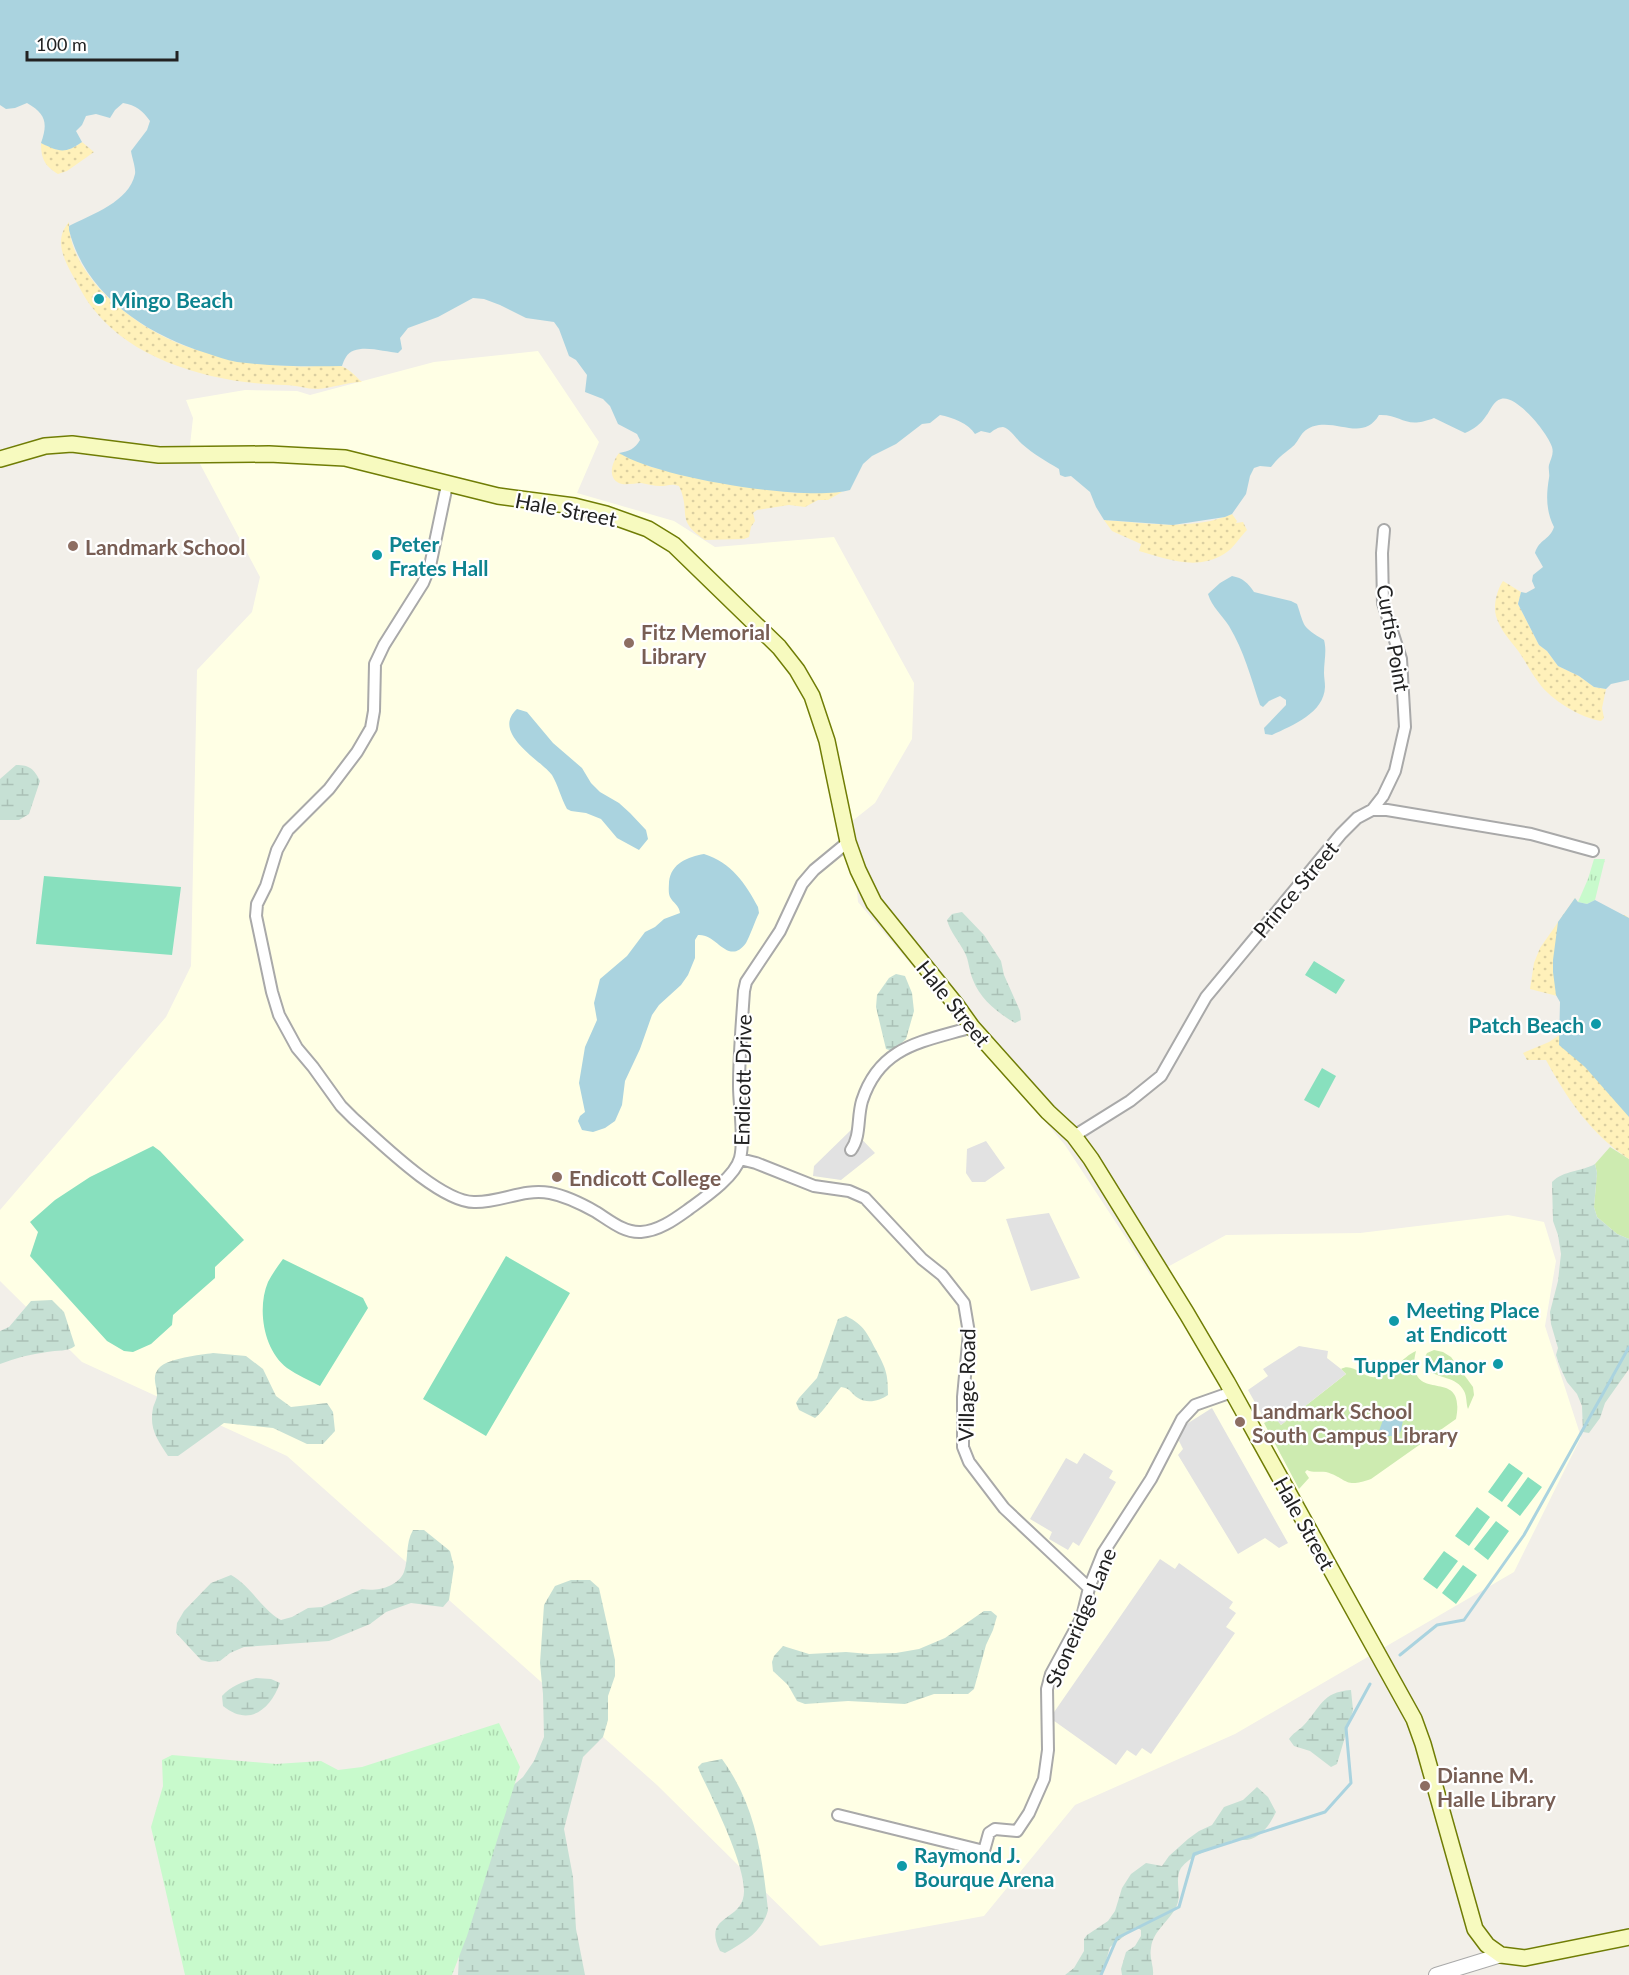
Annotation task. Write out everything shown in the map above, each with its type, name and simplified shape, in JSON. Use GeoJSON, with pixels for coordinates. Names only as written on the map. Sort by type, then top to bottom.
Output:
{"type":"FeatureCollection","features":[{"type":"Feature","properties":{"kind":"main road","name":"Hale Street"},"geometry":{"type":"LineString","coordinates":[[0,459],[45,446],[72,444],[159,455],[304,455],[345,458],[498,496],[574,506],[606,514],[648,529],[674,546],[779,647],[797,670],[812,696],[827,741],[848,842],[874,903],[972,1027],[1048,1112],[1074,1136],[1091,1159],[1187,1314],[1414,1719],[1423,1743],[1475,1929],[1487,1945],[1501,1955]]}},
{"type":"Feature","properties":{"kind":"main road"},"geometry":{"type":"LineString","coordinates":[[1501,1955],[1525,1958],[1629,1937]]}},
{"type":"Feature","properties":{"kind":"street","name":"Endicott Drive"},"geometry":{"type":"LineString","coordinates":[[447,485],[430,566],[423,583],[384,645],[375,664],[374,711],[371,728],[357,752],[329,789],[288,830],[277,850],[266,886],[257,904],[256,916],[279,1015],[297,1048],[347,1112],[392,1153],[431,1184],[461,1199],[484,1202],[528,1191],[553,1193],[595,1211],[629,1231],[641,1232],[654,1229],[668,1223],[699,1202],[725,1179],[740,1159],[739,1084],[746,982],[780,931],[802,884],[814,870],[848,842]]}},
{"type":"Feature","properties":{"kind":"street","name":"Curtis Point"},"geometry":{"type":"LineString","coordinates":[[1372,810],[1383,796],[1395,771],[1405,727],[1401,659],[1383,603],[1384,530]]}},
{"type":"Feature","properties":{"kind":"street"},"geometry":{"type":"LineString","coordinates":[[1372,810],[1387,810],[1531,834],[1593,851]]}},
{"type":"Feature","properties":{"kind":"street","name":"Prince Street"},"geometry":{"type":"LineString","coordinates":[[1074,1136],[1139,1095],[1161,1076],[1195,1015],[1222,978],[1341,834],[1357,819],[1372,810]]}},
{"type":"Feature","properties":{"kind":"street"},"geometry":{"type":"LineString","coordinates":[[851,1150],[857,1141],[857,1120],[862,1101],[880,1066],[893,1055],[910,1046],[972,1027]]}},
{"type":"Feature","properties":{"kind":"street","name":"Village Road"},"geometry":{"type":"LineString","coordinates":[[740,1159],[814,1186],[849,1191],[865,1198],[922,1259],[942,1275],[964,1303],[969,1333],[963,1397],[963,1447],[969,1462],[1004,1508],[1089,1588]]}},
{"type":"Feature","properties":{"kind":"street","name":"Stoneridge Lane"},"geometry":{"type":"LineString","coordinates":[[838,1815],[984,1851],[989,1833],[995,1829],[1005,1828],[1017,1831],[1029,1812],[1044,1779],[1048,1750],[1047,1689],[1051,1674],[1082,1617],[1089,1588],[1103,1553],[1151,1479],[1182,1419],[1195,1405],[1232,1392]]}},
{"type":"Feature","properties":{"kind":"street"},"geometry":{"type":"LineString","coordinates":[[1436,1975],[1501,1955]]}},
{"type":"Feature","properties":{"kind":"shaded area","name":"Endicott College"},"geometry":{"type":"Polygon","coordinates":[[[538,351],[599,442],[577,493],[674,521],[715,547],[834,537],[914,683],[912,739],[875,803],[851,822],[858,902],[1065,1145],[1151,1276],[1226,1235],[1360,1233],[1508,1215],[1544,1222],[1556,1261],[1545,1326],[1581,1437],[1514,1572],[1235,1734],[1075,1805],[984,1916],[820,1946],[657,1785],[287,1456],[82,1362],[0,1281],[0,1210],[166,1017],[191,966],[197,670],[252,612],[260,577],[190,445],[193,418],[186,400],[245,390],[297,391],[310,395],[434,362],[538,351]]]}},
{"type":"Feature","properties":{"kind":"shaded area"},"geometry":{"type":"Polygon","coordinates":[[[852,1129],[875,1153],[841,1180],[813,1176],[814,1166],[852,1129]]]}},
{"type":"Feature","properties":{"kind":"shaded area"},"geometry":{"type":"Polygon","coordinates":[[[986,1141],[1005,1168],[985,1182],[972,1182],[966,1173],[967,1149],[986,1141]]]}},
{"type":"Feature","properties":{"kind":"shaded area"},"geometry":{"type":"Polygon","coordinates":[[[1049,1213],[1080,1278],[1031,1291],[1006,1219],[1049,1213]]]}},
{"type":"Feature","properties":{"kind":"shaded area"},"geometry":{"type":"Polygon","coordinates":[[[1299,1346],[1328,1351],[1327,1358],[1346,1374],[1281,1425],[1275,1418],[1266,1422],[1248,1390],[1268,1376],[1263,1369],[1299,1346]]]}},
{"type":"Feature","properties":{"kind":"shaded area"},"geometry":{"type":"Polygon","coordinates":[[[1212,1408],[1288,1543],[1279,1548],[1265,1538],[1238,1554],[1178,1455],[1183,1449],[1179,1441],[1185,1425],[1212,1408]]]}},
{"type":"Feature","properties":{"kind":"shaded area"},"geometry":{"type":"Polygon","coordinates":[[[1084,1453],[1113,1471],[1109,1478],[1116,1482],[1079,1546],[1073,1542],[1068,1550],[1049,1539],[1052,1532],[1030,1519],[1066,1458],[1077,1464],[1084,1453]]]}},
{"type":"Feature","properties":{"kind":"shaded area"},"geometry":{"type":"Polygon","coordinates":[[[1160,1559],[1175,1569],[1179,1563],[1233,1602],[1229,1608],[1236,1613],[1226,1627],[1235,1633],[1151,1754],[1142,1748],[1136,1756],[1127,1750],[1116,1765],[1050,1718],[1160,1559]]]}},
{"type":"Feature","properties":{"kind":"green space"},"geometry":{"type":"Polygon","coordinates":[[[16,765],[31,768],[40,781],[29,814],[19,820],[0,820],[0,779],[16,765]]]}},
{"type":"Feature","properties":{"kind":"green space"},"geometry":{"type":"Polygon","coordinates":[[[1594,859],[1605,859],[1595,900],[1587,904],[1578,902],[1588,879],[1594,859]]]}},
{"type":"Feature","properties":{"kind":"green space"},"geometry":{"type":"Polygon","coordinates":[[[44,876],[181,887],[172,955],[36,944],[44,876]]]}},
{"type":"Feature","properties":{"kind":"green space"},"geometry":{"type":"Polygon","coordinates":[[[962,912],[984,935],[1001,961],[1004,975],[1020,1011],[1021,1020],[1015,1023],[1002,1015],[990,1005],[976,987],[965,953],[947,920],[952,914],[962,912]]]}},
{"type":"Feature","properties":{"kind":"green space"},"geometry":{"type":"Polygon","coordinates":[[[1314,961],[1345,980],[1336,994],[1305,975],[1314,961]]]}},
{"type":"Feature","properties":{"kind":"green space"},"geometry":{"type":"Polygon","coordinates":[[[896,974],[905,976],[912,993],[914,1011],[906,1039],[893,1051],[886,1049],[876,1007],[877,995],[889,978],[896,974]]]}},
{"type":"Feature","properties":{"kind":"green space"},"geometry":{"type":"Polygon","coordinates":[[[1322,1068],[1336,1076],[1319,1108],[1304,1100],[1322,1068]]]}},
{"type":"Feature","properties":{"kind":"green space"},"geometry":{"type":"Polygon","coordinates":[[[153,1146],[244,1240],[215,1267],[215,1278],[173,1315],[172,1325],[151,1344],[133,1352],[124,1351],[107,1341],[30,1256],[38,1232],[30,1222],[55,1200],[90,1177],[153,1146]]]}},
{"type":"Feature","properties":{"kind":"green space"},"geometry":{"type":"Polygon","coordinates":[[[1610,1147],[1629,1159],[1629,1239],[1617,1234],[1597,1217],[1594,1207],[1597,1173],[1595,1164],[1610,1147]]]}},
{"type":"Feature","properties":{"kind":"green space"},"geometry":{"type":"Polygon","coordinates":[[[1595,1164],[1597,1173],[1594,1207],[1597,1217],[1617,1234],[1629,1239],[1629,1369],[1605,1403],[1600,1418],[1589,1433],[1583,1432],[1582,1406],[1560,1367],[1556,1355],[1558,1348],[1551,1324],[1550,1312],[1558,1281],[1561,1254],[1553,1221],[1552,1182],[1562,1175],[1595,1164]]]}},
{"type":"Feature","properties":{"kind":"green space"},"geometry":{"type":"Polygon","coordinates":[[[506,1256],[570,1293],[486,1436],[423,1399],[506,1256]]]}},
{"type":"Feature","properties":{"kind":"green space"},"geometry":{"type":"Polygon","coordinates":[[[283,1259],[363,1298],[368,1308],[320,1386],[287,1368],[279,1360],[272,1351],[264,1328],[265,1292],[268,1282],[283,1259]]]}},
{"type":"Feature","properties":{"kind":"green space"},"geometry":{"type":"Polygon","coordinates":[[[52,1300],[64,1312],[75,1346],[65,1350],[23,1356],[0,1364],[0,1331],[9,1327],[31,1301],[52,1300]]]}},
{"type":"Feature","properties":{"kind":"green space"},"geometry":{"type":"Polygon","coordinates":[[[846,1316],[861,1326],[873,1344],[886,1371],[888,1395],[881,1399],[865,1401],[841,1387],[815,1418],[799,1410],[796,1403],[817,1378],[838,1319],[846,1316]]]}},
{"type":"Feature","properties":{"kind":"green space"},"geometry":{"type":"Polygon","coordinates":[[[1434,1350],[1451,1357],[1473,1387],[1474,1395],[1468,1409],[1461,1386],[1427,1369],[1425,1357],[1427,1353],[1434,1350]]]}},
{"type":"Feature","properties":{"kind":"green space"},"geometry":{"type":"Polygon","coordinates":[[[1416,1351],[1414,1365],[1417,1376],[1423,1382],[1448,1389],[1454,1394],[1457,1403],[1456,1419],[1371,1479],[1350,1483],[1333,1474],[1307,1470],[1305,1472],[1309,1478],[1299,1489],[1264,1423],[1275,1417],[1281,1425],[1346,1374],[1341,1369],[1345,1367],[1367,1376],[1376,1377],[1387,1373],[1416,1351]]]}},
{"type":"Feature","properties":{"kind":"green space"},"geometry":{"type":"Polygon","coordinates":[[[213,1353],[246,1356],[263,1369],[276,1396],[291,1407],[327,1403],[333,1412],[335,1431],[323,1444],[307,1444],[273,1428],[224,1423],[178,1456],[168,1456],[157,1439],[152,1422],[157,1397],[155,1378],[157,1371],[169,1362],[213,1353]]]}},
{"type":"Feature","properties":{"kind":"green space"},"geometry":{"type":"Polygon","coordinates":[[[1509,1463],[1523,1473],[1502,1502],[1488,1492],[1509,1463]]]}},
{"type":"Feature","properties":{"kind":"green space"},"geometry":{"type":"Polygon","coordinates":[[[1528,1477],[1542,1487],[1520,1516],[1507,1506],[1528,1477]]]}},
{"type":"Feature","properties":{"kind":"green space"},"geometry":{"type":"Polygon","coordinates":[[[1477,1507],[1490,1517],[1469,1546],[1455,1536],[1477,1507]]]}},
{"type":"Feature","properties":{"kind":"green space"},"geometry":{"type":"Polygon","coordinates":[[[1496,1521],[1509,1531],[1488,1560],[1474,1549],[1496,1521]]]}},
{"type":"Feature","properties":{"kind":"green space"},"geometry":{"type":"Polygon","coordinates":[[[413,1530],[424,1530],[450,1551],[454,1567],[449,1600],[443,1607],[411,1603],[386,1612],[370,1624],[329,1641],[244,1647],[230,1653],[220,1661],[201,1660],[176,1633],[177,1623],[184,1611],[211,1583],[231,1575],[281,1620],[308,1608],[322,1607],[362,1589],[374,1590],[392,1585],[404,1572],[409,1540],[413,1530]]]}},
{"type":"Feature","properties":{"kind":"green space"},"geometry":{"type":"Polygon","coordinates":[[[1444,1551],[1458,1561],[1437,1589],[1423,1579],[1444,1551]]]}},
{"type":"Feature","properties":{"kind":"green space"},"geometry":{"type":"Polygon","coordinates":[[[1463,1565],[1477,1575],[1456,1604],[1442,1593],[1463,1565]]]}},
{"type":"Feature","properties":{"kind":"green space"},"geometry":{"type":"Polygon","coordinates":[[[571,1580],[590,1580],[599,1588],[615,1660],[615,1676],[608,1696],[608,1720],[603,1737],[583,1757],[564,1829],[573,1877],[576,1929],[585,1975],[458,1975],[456,1932],[503,1794],[523,1777],[534,1761],[544,1737],[540,1663],[544,1605],[555,1586],[571,1580]]]}},
{"type":"Feature","properties":{"kind":"green space"},"geometry":{"type":"Polygon","coordinates":[[[984,1611],[991,1611],[997,1616],[974,1689],[968,1694],[934,1694],[905,1704],[848,1701],[805,1704],[797,1701],[788,1685],[773,1671],[774,1656],[783,1646],[809,1654],[896,1653],[919,1649],[945,1638],[984,1611]]]}},
{"type":"Feature","properties":{"kind":"green space"},"geometry":{"type":"Polygon","coordinates":[[[256,1678],[271,1679],[280,1683],[271,1701],[264,1708],[250,1715],[241,1715],[223,1706],[222,1696],[225,1693],[237,1685],[256,1678]]]}},
{"type":"Feature","properties":{"kind":"green space"},"geometry":{"type":"Polygon","coordinates":[[[1351,1690],[1353,1710],[1337,1764],[1331,1767],[1310,1751],[1294,1746],[1289,1739],[1322,1702],[1333,1694],[1351,1690]]]}},
{"type":"Feature","properties":{"kind":"green space"},"geometry":{"type":"Polygon","coordinates":[[[499,1723],[520,1767],[467,1936],[452,1975],[185,1975],[151,1827],[163,1786],[162,1760],[172,1755],[276,1764],[321,1761],[338,1770],[362,1767],[499,1723]]]}},
{"type":"Feature","properties":{"kind":"green space"},"geometry":{"type":"Polygon","coordinates":[[[722,1759],[743,1795],[756,1832],[768,1910],[757,1930],[745,1941],[725,1953],[720,1951],[716,1930],[742,1901],[743,1879],[731,1841],[698,1767],[702,1763],[722,1759]]]}},
{"type":"Feature","properties":{"kind":"green space"},"geometry":{"type":"Polygon","coordinates":[[[1257,1787],[1268,1797],[1276,1812],[1274,1817],[1257,1836],[1247,1840],[1231,1841],[1194,1857],[1181,1868],[1178,1877],[1177,1905],[1152,1942],[1153,1975],[1122,1975],[1121,1969],[1126,1952],[1135,1946],[1141,1936],[1141,1930],[1136,1927],[1110,1947],[1102,1975],[1065,1975],[1074,1968],[1084,1951],[1084,1939],[1087,1935],[1108,1921],[1115,1911],[1122,1888],[1131,1874],[1146,1863],[1162,1866],[1169,1856],[1188,1839],[1212,1825],[1224,1807],[1243,1800],[1257,1787]]]}},
{"type":"Feature","properties":{"kind":"sand"},"geometry":{"type":"Polygon","coordinates":[[[82,142],[94,152],[67,171],[58,174],[45,162],[41,143],[66,150],[82,142]]]}},
{"type":"Feature","properties":{"kind":"sand","name":"Mingo Beach"},"geometry":{"type":"Polygon","coordinates":[[[69,222],[72,243],[94,283],[130,316],[151,330],[191,348],[238,360],[286,366],[340,366],[349,370],[362,382],[317,389],[234,380],[182,368],[133,345],[95,311],[69,269],[61,242],[64,228],[69,222]]]}},
{"type":"Feature","properties":{"kind":"sand"},"geometry":{"type":"Polygon","coordinates":[[[619,453],[651,467],[727,484],[795,493],[842,492],[828,500],[818,500],[805,507],[789,505],[757,510],[753,513],[755,521],[749,537],[744,539],[705,540],[690,527],[687,521],[683,495],[679,486],[622,484],[614,479],[612,470],[619,453]]]}},
{"type":"Feature","properties":{"kind":"sand"},"geometry":{"type":"Polygon","coordinates":[[[1232,514],[1236,523],[1243,522],[1247,530],[1224,554],[1203,562],[1192,563],[1139,551],[1141,544],[1112,531],[1104,520],[1185,524],[1202,523],[1232,514]]]}},
{"type":"Feature","properties":{"kind":"sand"},"geometry":{"type":"Polygon","coordinates":[[[1503,581],[1521,592],[1518,604],[1539,645],[1547,651],[1558,666],[1579,676],[1594,687],[1606,689],[1602,708],[1604,718],[1601,721],[1567,707],[1551,696],[1536,679],[1496,616],[1496,598],[1503,581]]]}},
{"type":"Feature","properties":{"kind":"sand","name":"Patch Beach"},"geometry":{"type":"Polygon","coordinates":[[[1575,898],[1590,918],[1625,915],[1629,918],[1629,1159],[1603,1139],[1592,1127],[1563,1089],[1546,1060],[1527,1060],[1523,1053],[1561,1034],[1565,998],[1530,989],[1534,963],[1540,948],[1575,898]]]}},
{"type":"Feature","properties":{"kind":"water"},"geometry":{"type":"Polygon","coordinates":[[[0,0],[1629,0],[1629,680],[1611,684],[1606,689],[1594,687],[1579,676],[1558,666],[1547,651],[1539,645],[1518,604],[1521,592],[1526,593],[1535,588],[1532,581],[1533,575],[1543,567],[1535,553],[1554,527],[1549,515],[1547,497],[1549,467],[1553,452],[1538,424],[1523,408],[1507,399],[1496,402],[1480,424],[1465,433],[1434,418],[1410,422],[1387,415],[1379,415],[1367,427],[1319,425],[1312,427],[1304,432],[1271,467],[1254,468],[1246,494],[1232,514],[1173,525],[1104,520],[1090,492],[1071,476],[1060,475],[1059,469],[1031,451],[1006,428],[999,428],[990,433],[981,431],[975,434],[960,422],[940,415],[930,423],[922,424],[896,444],[872,456],[863,464],[850,490],[801,493],[768,490],[698,479],[665,471],[619,453],[636,446],[640,440],[637,434],[618,424],[610,406],[603,399],[585,392],[587,375],[576,360],[569,356],[554,322],[526,318],[484,299],[473,298],[438,317],[408,328],[400,338],[402,349],[398,353],[370,349],[356,350],[350,352],[342,366],[289,366],[237,362],[183,345],[140,323],[103,292],[77,253],[69,230],[69,226],[118,200],[131,184],[135,174],[131,151],[147,130],[150,121],[139,109],[123,103],[110,118],[96,114],[86,116],[76,131],[82,142],[71,148],[57,150],[41,143],[45,124],[38,111],[27,103],[6,109],[0,105],[0,0]]]}},
{"type":"Feature","properties":{"kind":"water"},"geometry":{"type":"Polygon","coordinates":[[[1232,576],[1245,581],[1254,592],[1297,604],[1305,625],[1324,640],[1325,687],[1319,704],[1306,717],[1272,735],[1265,734],[1264,728],[1286,705],[1286,700],[1280,696],[1263,707],[1260,705],[1239,645],[1208,594],[1232,576]]]}},
{"type":"Feature","properties":{"kind":"water"},"geometry":{"type":"Polygon","coordinates":[[[517,709],[527,712],[553,743],[582,768],[600,792],[619,803],[646,830],[648,839],[639,850],[617,838],[601,819],[567,809],[552,775],[514,737],[510,727],[510,718],[517,709]]]}},
{"type":"Feature","properties":{"kind":"water"},"geometry":{"type":"Polygon","coordinates":[[[704,854],[730,868],[743,882],[758,907],[759,913],[746,943],[734,952],[705,936],[698,935],[695,940],[695,958],[688,975],[652,1015],[625,1081],[622,1105],[615,1121],[593,1132],[582,1130],[578,1121],[585,1112],[579,1083],[585,1047],[597,1020],[594,1003],[600,979],[627,956],[645,932],[664,919],[680,913],[669,895],[670,875],[681,862],[704,854]]]}},
{"type":"Feature","properties":{"kind":"water","name":"Patch Beach"},"geometry":{"type":"Polygon","coordinates":[[[1575,898],[1578,902],[1587,904],[1595,900],[1629,918],[1629,1117],[1585,1067],[1559,1045],[1560,1002],[1556,995],[1553,960],[1558,922],[1575,898]]]}},
{"type":"Feature","properties":{"kind":"water"},"geometry":{"type":"Polygon","coordinates":[[[1389,1416],[1400,1417],[1403,1420],[1401,1431],[1397,1436],[1383,1436],[1379,1431],[1383,1420],[1389,1416]]]}},
{"type":"Feature","properties":{"kind":"waterway"},"geometry":{"type":"LineString","coordinates":[[1400,1655],[1437,1625],[1464,1620],[1524,1535],[1629,1347]]}},
{"type":"Feature","properties":{"kind":"waterway"},"geometry":{"type":"LineString","coordinates":[[1101,1975],[1117,1938],[1179,1907],[1194,1854],[1325,1812],[1351,1783],[1346,1728],[1370,1684]]}},
{"type":"Feature","properties":{"kind":"place","name":"Mingo Beach"},"geometry":{"type":"Point","coordinates":[99,299]}},
{"type":"Feature","properties":{"kind":"place","name":"Landmark School"},"geometry":{"type":"Point","coordinates":[73,546]}},
{"type":"Feature","properties":{"kind":"place","name":"Peter Frates Hall"},"geometry":{"type":"Point","coordinates":[377,555]}},
{"type":"Feature","properties":{"kind":"place","name":"Fitz Memorial Library"},"geometry":{"type":"Point","coordinates":[629,643]}},
{"type":"Feature","properties":{"kind":"place","name":"Patch Beach"},"geometry":{"type":"Point","coordinates":[1596,1024]}},
{"type":"Feature","properties":{"kind":"place","name":"Endicott College"},"geometry":{"type":"Point","coordinates":[557,1177]}},
{"type":"Feature","properties":{"kind":"place","name":"Meeting Place at Endicott"},"geometry":{"type":"Point","coordinates":[1394,1321]}},
{"type":"Feature","properties":{"kind":"place","name":"Tupper Manor"},"geometry":{"type":"Point","coordinates":[1498,1364]}},
{"type":"Feature","properties":{"kind":"place","name":"Landmark School South Campus Library"},"geometry":{"type":"Point","coordinates":[1240,1422]}},
{"type":"Feature","properties":{"kind":"place","name":"Dianne M. Halle Library"},"geometry":{"type":"Point","coordinates":[1425,1786]}},
{"type":"Feature","properties":{"kind":"place","name":"Raymond J. Bourque Arena"},"geometry":{"type":"Point","coordinates":[902,1866]}}]}
